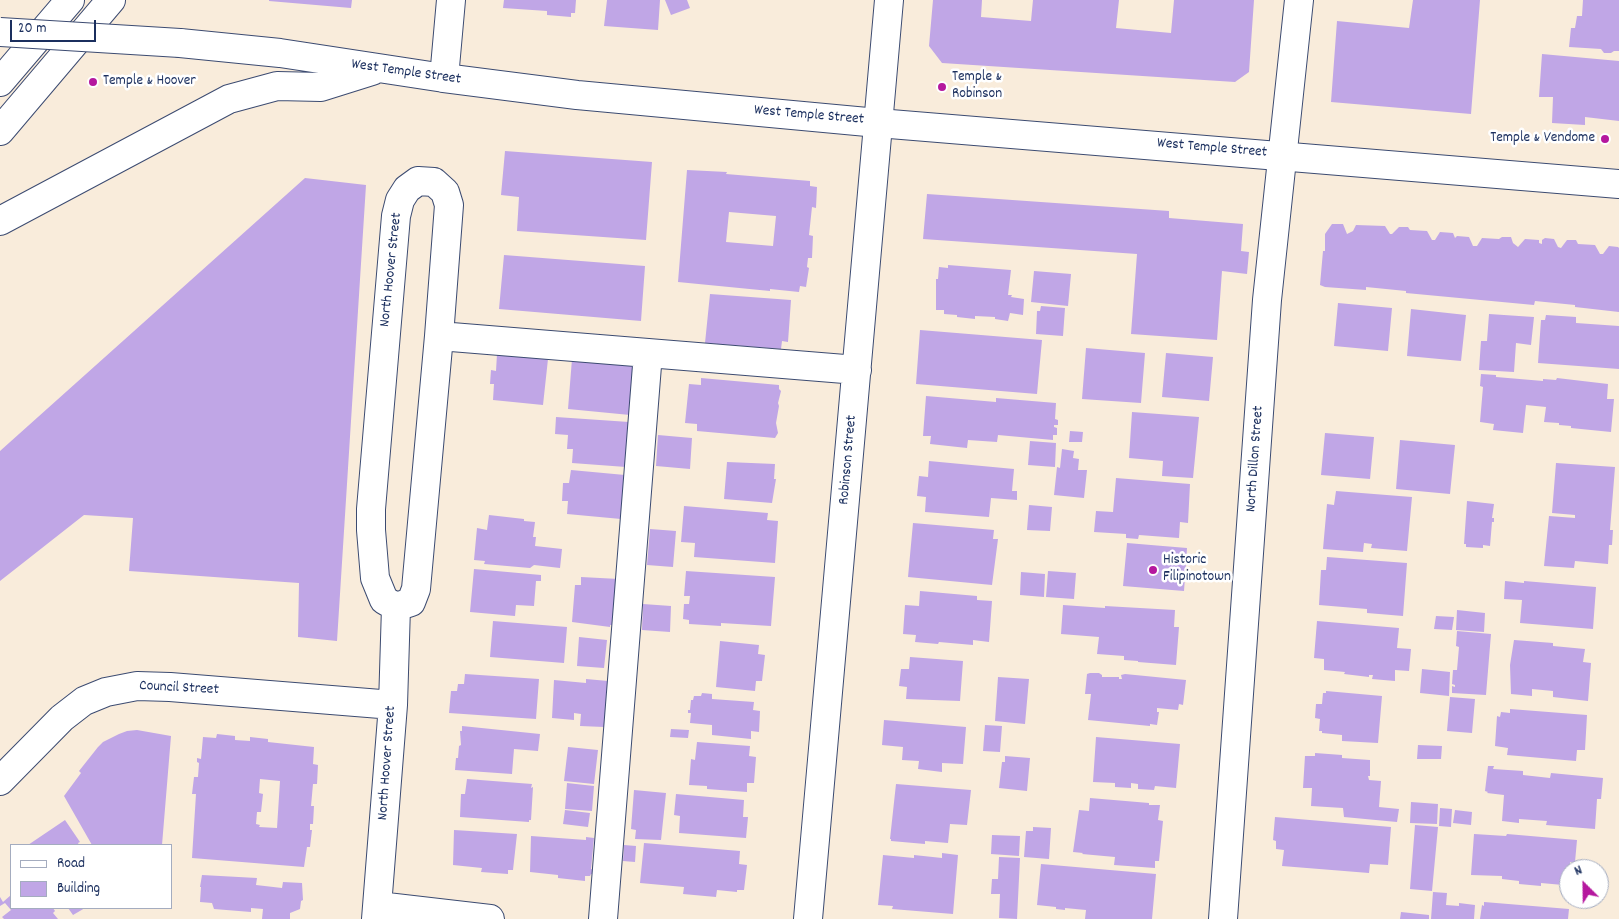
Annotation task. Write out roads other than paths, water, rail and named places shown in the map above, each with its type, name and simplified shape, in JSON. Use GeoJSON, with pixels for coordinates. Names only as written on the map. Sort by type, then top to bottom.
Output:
{"type":"FeatureCollection","features":[{"type":"Feature","properties":{"kind":"street"},"geometry":{"type":"LineString","coordinates":[[0,82],[70,0]]}},
{"type":"Feature","properties":{"kind":"street"},"geometry":{"type":"LineString","coordinates":[[0,131],[111,0]]}},
{"type":"Feature","properties":{"kind":"street"},"geometry":{"type":"LineString","coordinates":[[444,78],[451,0]]}},
{"type":"Feature","properties":{"kind":"street","name":"Robinson Street"},"geometry":{"type":"LineString","coordinates":[[808,919],[889,0]]}},
{"type":"Feature","properties":{"kind":"street","name":"North Dillon Street"},"geometry":{"type":"LineString","coordinates":[[1223,919],[1267,300],[1299,0]]}},
{"type":"Feature","properties":{"kind":"street","name":"West Temple Street"},"geometry":{"type":"LineString","coordinates":[[0,32],[180,43],[280,54],[378,69],[578,95],[878,123],[1619,184]]}},
{"type":"Feature","properties":{"kind":"street"},"geometry":{"type":"LineString","coordinates":[[0,221],[229,99],[277,86],[321,87],[378,69]]}},
{"type":"Feature","properties":{"kind":"street","name":"North Hoover Street"},"geometry":{"type":"LineString","coordinates":[[418,181],[434,182],[445,192],[449,205],[439,336],[416,589],[411,602],[396,607],[384,600],[375,578],[371,509],[396,216],[400,200],[408,189],[418,181]]}},
{"type":"Feature","properties":{"kind":"street"},"geometry":{"type":"LineString","coordinates":[[439,336],[857,370]]}},
{"type":"Feature","properties":{"kind":"street"},"geometry":{"type":"LineString","coordinates":[[602,919],[648,353]]}},
{"type":"Feature","properties":{"kind":"street","name":"North Hoover Street"},"geometry":{"type":"LineString","coordinates":[[377,913],[392,705],[396,607]]}},
{"type":"Feature","properties":{"kind":"street","name":"Council Street"},"geometry":{"type":"LineString","coordinates":[[0,781],[62,718],[84,701],[106,692],[137,686],[170,687],[392,705]]}},
{"type":"Feature","properties":{"kind":"street"},"geometry":{"type":"LineString","coordinates":[[377,913],[490,919]]}},
{"type":"Feature","properties":{"kind":"place","name":"Temple & Hoover"},"geometry":{"type":"Point","coordinates":[93,82]}},
{"type":"Feature","properties":{"kind":"place","name":"Temple & Robinson"},"geometry":{"type":"Point","coordinates":[942,87]}},
{"type":"Feature","properties":{"kind":"place","name":"Temple & Vendome"},"geometry":{"type":"Point","coordinates":[1605,139]}},
{"type":"Feature","properties":{"kind":"place","name":"Historic Filipinotown"},"geometry":{"type":"Point","coordinates":[1153,570]}}]}
